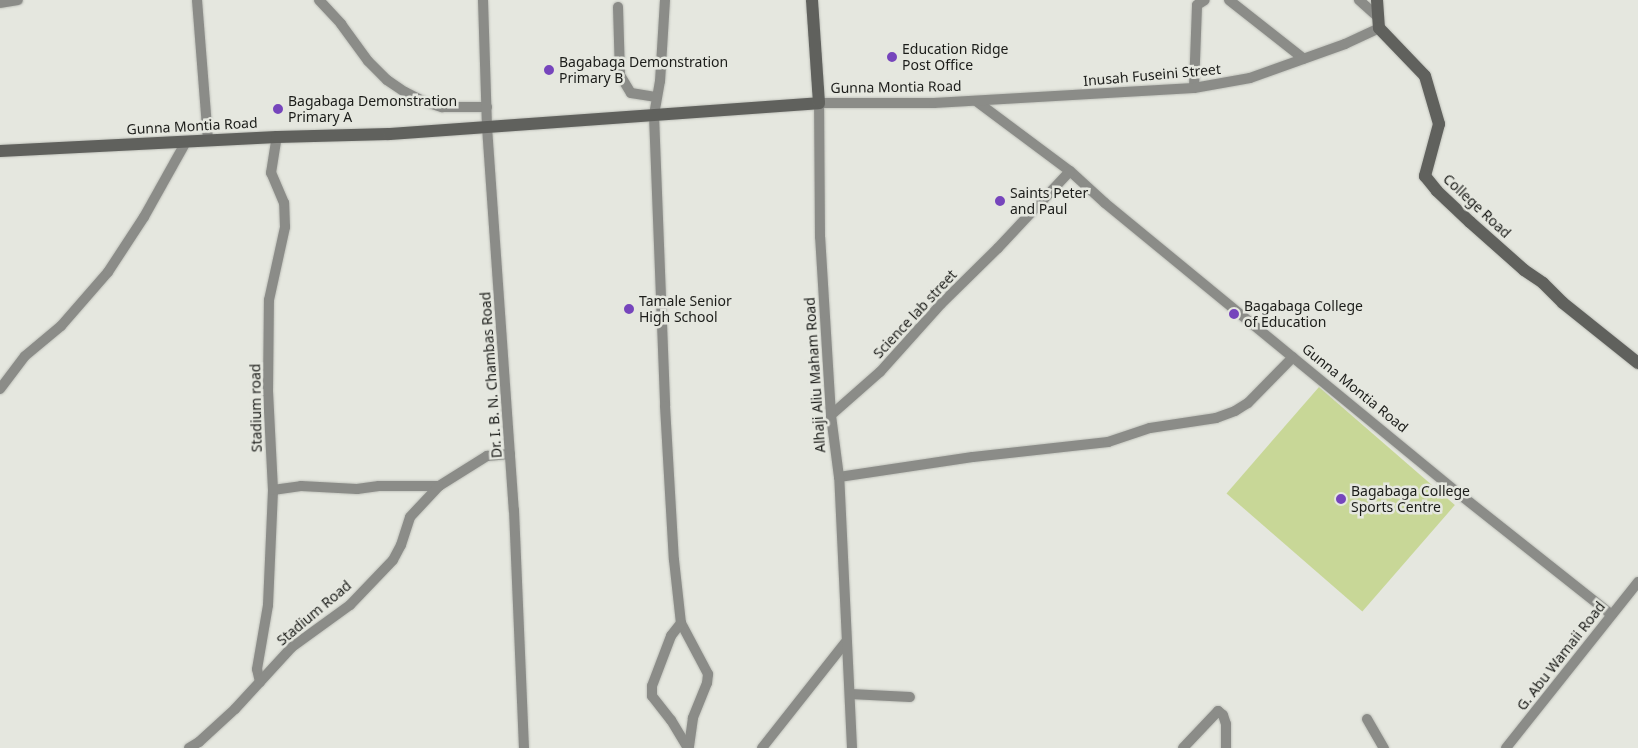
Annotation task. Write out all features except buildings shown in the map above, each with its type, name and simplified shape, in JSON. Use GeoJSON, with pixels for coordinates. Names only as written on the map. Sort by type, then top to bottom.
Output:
{"type":"FeatureCollection","features":[{"type":"Feature","properties":{"kind":"street"},"geometry":{"type":"LineString","coordinates":[[0,3],[18,0]]}},
{"type":"Feature","properties":{"kind":"street"},"geometry":{"type":"LineString","coordinates":[[198,0],[208,141]]}},
{"type":"Feature","properties":{"kind":"street"},"geometry":{"type":"LineString","coordinates":[[318,0],[341,24],[368,62],[387,80],[405,92],[423,101],[442,107],[487,107]]}},
{"type":"Feature","properties":{"kind":"street","name":"Dr. I. B. N. Chambas Road"},"geometry":{"type":"LineString","coordinates":[[484,0],[488,127],[510,454],[524,748]]}},
{"type":"Feature","properties":{"kind":"street"},"geometry":{"type":"LineString","coordinates":[[665,0],[660,80],[654,115],[666,416],[674,560],[681,623],[708,674],[707,683],[693,718],[688,748]]}},
{"type":"Feature","properties":{"kind":"street","name":"Alhaji Aliu Maham Road"},"geometry":{"type":"LineString","coordinates":[[812,0],[819,103],[820,237],[831,415],[839,477],[845,642],[850,694],[852,748]]}},
{"type":"Feature","properties":{"kind":"street"},"geometry":{"type":"LineString","coordinates":[[1194,88],[1196,5],[1205,0]]}},
{"type":"Feature","properties":{"kind":"street"},"geometry":{"type":"LineString","coordinates":[[1229,0],[1304,59]]}},
{"type":"Feature","properties":{"kind":"street"},"geometry":{"type":"LineString","coordinates":[[1360,0],[1379,23]]}},
{"type":"Feature","properties":{"kind":"street"},"geometry":{"type":"LineString","coordinates":[[1377,0],[1379,23]]}},
{"type":"Feature","properties":{"kind":"street"},"geometry":{"type":"LineString","coordinates":[[618,7],[620,75],[631,94],[657,97]]}},
{"type":"Feature","properties":{"kind":"street","name":"Inusah Fuseini Street"},"geometry":{"type":"LineString","coordinates":[[976,101],[1194,88],[1238,81],[1304,59],[1379,23]]}},
{"type":"Feature","properties":{"kind":"street","name":"College Road"},"geometry":{"type":"LineString","coordinates":[[1379,23],[1425,76],[1439,124],[1426,176],[1437,191],[1510,258],[1543,283],[1563,303],[1638,363]]}},
{"type":"Feature","properties":{"kind":"street","name":"Gunna Montia Road"},"geometry":{"type":"LineString","coordinates":[[0,151],[277,137],[389,134],[819,103],[976,101],[1070,171],[1105,203],[1612,615]]}},
{"type":"Feature","properties":{"kind":"street","name":"Stadium road"},"geometry":{"type":"LineString","coordinates":[[260,682],[257,669],[268,605],[272,490],[268,391],[269,300],[286,227],[284,204],[272,173],[277,137]]}},
{"type":"Feature","properties":{"kind":"street"},"geometry":{"type":"LineString","coordinates":[[0,389],[25,356],[61,326],[108,272],[149,210],[186,142]]}},
{"type":"Feature","properties":{"kind":"street","name":"Science lab street"},"geometry":{"type":"LineString","coordinates":[[831,415],[880,372],[941,304],[1016,229],[1070,171]]}},
{"type":"Feature","properties":{"kind":"street"},"geometry":{"type":"LineString","coordinates":[[839,477],[973,457],[1108,442],[1150,428],[1216,418],[1235,411],[1248,403],[1293,357]]}},
{"type":"Feature","properties":{"kind":"street","name":"Stadium Road"},"geometry":{"type":"LineString","coordinates":[[189,748],[199,742],[235,708],[292,647],[350,604],[393,560],[402,545],[410,517],[439,486],[487,456],[510,454]]}},
{"type":"Feature","properties":{"kind":"street"},"geometry":{"type":"LineString","coordinates":[[272,490],[301,486],[357,489],[379,486],[439,486]]}},
{"type":"Feature","properties":{"kind":"street","name":"G. Abu Wamaii Road"},"geometry":{"type":"LineString","coordinates":[[1506,748],[1638,582]]}},
{"type":"Feature","properties":{"kind":"street"},"geometry":{"type":"LineString","coordinates":[[681,623],[671,636],[652,686],[652,696],[671,720],[688,748]]}},
{"type":"Feature","properties":{"kind":"street"},"geometry":{"type":"LineString","coordinates":[[762,748],[845,642]]}},
{"type":"Feature","properties":{"kind":"street"},"geometry":{"type":"LineString","coordinates":[[850,694],[910,698]]}},
{"type":"Feature","properties":{"kind":"street"},"geometry":{"type":"LineString","coordinates":[[1183,748],[1218,711],[1223,715],[1226,724],[1226,748]]}},
{"type":"Feature","properties":{"kind":"street"},"geometry":{"type":"LineString","coordinates":[[1367,719],[1384,748]]}},
{"type":"Feature","properties":{"kind":"green space","name":"Bagabaga College Sports Centre"},"geometry":{"type":"Polygon","coordinates":[[[1319,387],[1455,505],[1362,612],[1226,493],[1319,387]]]}},
{"type":"Feature","properties":{"kind":"place","name":"Education Ridge Post Office"},"geometry":{"type":"Point","coordinates":[892,57]}},
{"type":"Feature","properties":{"kind":"place","name":"Bagabaga Demonstration Primary B"},"geometry":{"type":"Point","coordinates":[549,70]}},
{"type":"Feature","properties":{"kind":"place","name":"Bagabaga Demonstration Primary A"},"geometry":{"type":"Point","coordinates":[278,109]}},
{"type":"Feature","properties":{"kind":"place","name":"Saints Peter and Paul"},"geometry":{"type":"Point","coordinates":[1000,201]}},
{"type":"Feature","properties":{"kind":"place","name":"Tamale Senior High School"},"geometry":{"type":"Point","coordinates":[629,309]}},
{"type":"Feature","properties":{"kind":"place","name":"Bagabaga College of Education"},"geometry":{"type":"Point","coordinates":[1234,314]}},
{"type":"Feature","properties":{"kind":"place","name":"Bagabaga College Sports Centre"},"geometry":{"type":"Point","coordinates":[1341,499]}}]}
